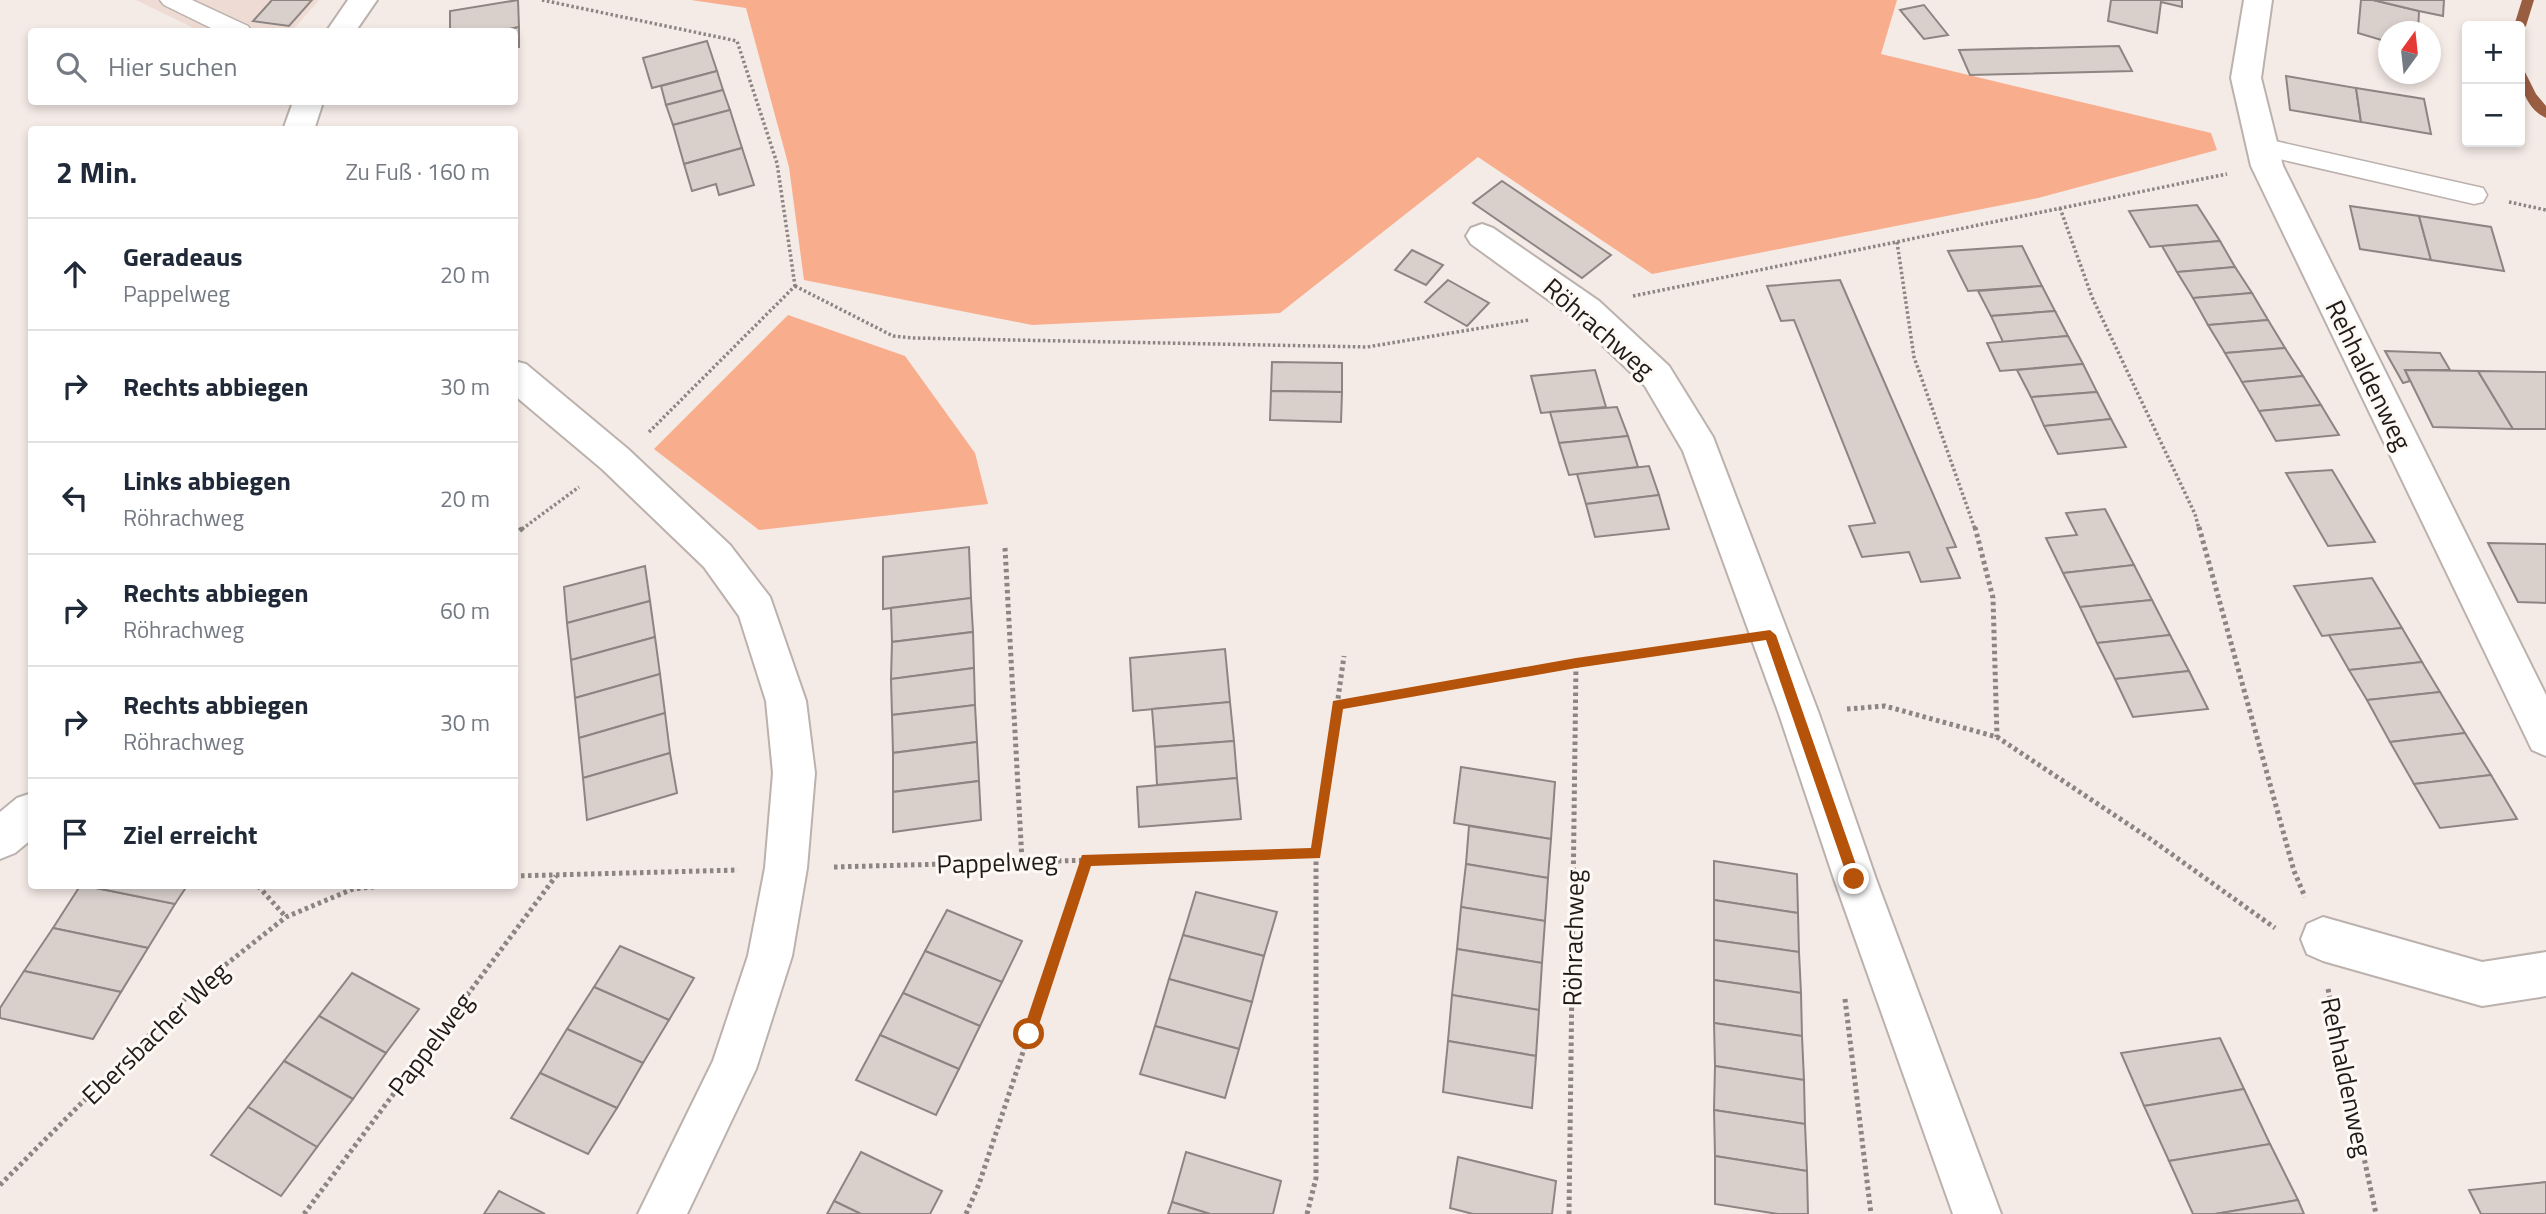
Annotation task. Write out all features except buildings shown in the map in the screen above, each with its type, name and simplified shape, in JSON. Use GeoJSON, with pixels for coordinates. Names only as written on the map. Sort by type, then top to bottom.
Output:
{"type":"FeatureCollection","features":[{"type":"Feature","properties":{"kind":"street"},"geometry":{"type":"LineString","coordinates":[[343,28],[363,0]]}},
{"type":"Feature","properties":{"kind":"street","name":"Rehhaldenweg"},"geometry":{"type":"LineString","coordinates":[[2258,0],[2246,78],[2265,157],[2546,737]]}},
{"type":"Feature","properties":{"kind":"street"},"geometry":{"type":"LineString","coordinates":[[299,126],[307,105]]}},
{"type":"Feature","properties":{"kind":"street","name":"Röhrachweg"},"geometry":{"type":"LineString","coordinates":[[1482,236],[1587,310],[1657,376],[1700,447],[1799,714],[1854,879],[1976,1214]]}},
{"type":"Feature","properties":{"kind":"street"},"geometry":{"type":"LineString","coordinates":[[518,377],[615,459],[718,555],[756,609],[786,701],[794,773],[786,869],[770,956],[733,1069],[662,1214]]}},
{"type":"Feature","properties":{"kind":"street"},"geometry":{"type":"LineString","coordinates":[[0,839],[28,815]]}},
{"type":"Feature","properties":{"kind":"street"},"geometry":{"type":"LineString","coordinates":[[2323,939],[2482,984],[2546,974]]}},
{"type":"Feature","properties":{"kind":"lane"},"geometry":{"type":"LineString","coordinates":[[172,0],[232,28]]}},
{"type":"Feature","properties":{"kind":"lane"},"geometry":{"type":"LineString","coordinates":[[2265,157],[2474,195]]}},
{"type":"Feature","properties":{"kind":"path"},"geometry":{"type":"LineString","coordinates":[[542,0],[737,41],[777,163],[795,286]]}},
{"type":"Feature","properties":{"kind":"path"},"geometry":{"type":"LineString","coordinates":[[795,286],[893,336],[1367,347],[1587,310],[1638,295],[2060,208],[2265,157]]}},
{"type":"Feature","properties":{"kind":"path","name":"Rehhaldenweg"},"geometry":{"type":"LineString","coordinates":[[2060,208],[2092,297],[2195,513],[2294,871],[2323,939],[2328,995],[2376,1214]]}},
{"type":"Feature","properties":{"kind":"path"},"geometry":{"type":"LineString","coordinates":[[1897,242],[1914,357],[1973,520],[1993,598],[1997,737]]}},
{"type":"Feature","properties":{"kind":"path"},"geometry":{"type":"LineString","coordinates":[[660,423],[795,286]]}},
{"type":"Feature","properties":{"kind":"path"},"geometry":{"type":"LineString","coordinates":[[518,532],[615,459]]}},
{"type":"Feature","properties":{"kind":"path"},"geometry":{"type":"LineString","coordinates":[[1005,548],[1022,861]]}},
{"type":"Feature","properties":{"kind":"path"},"geometry":{"type":"LineString","coordinates":[[1337,705],[1576,663],[1770,635]]}},
{"type":"Feature","properties":{"kind":"path"},"geometry":{"type":"LineString","coordinates":[[1307,1214],[1316,1178],[1316,854],[1344,656]]}},
{"type":"Feature","properties":{"kind":"path","name":"Röhrachweg"},"geometry":{"type":"LineString","coordinates":[[1569,1214],[1576,663]]}},
{"type":"Feature","properties":{"kind":"path"},"geometry":{"type":"LineString","coordinates":[[1799,714],[1885,706],[1997,737],[2149,838],[2281,933],[2323,939]]}},
{"type":"Feature","properties":{"kind":"path"},"geometry":{"type":"LineString","coordinates":[[1087,860],[1316,854]]}},
{"type":"Feature","properties":{"kind":"path","name":"Pappelweg"},"geometry":{"type":"LineString","coordinates":[[518,876],[1087,860],[979,1184],[966,1214]]}},
{"type":"Feature","properties":{"kind":"path","name":"Pappelweg"},"geometry":{"type":"LineString","coordinates":[[304,1214],[556,875]]}},
{"type":"Feature","properties":{"kind":"path"},"geometry":{"type":"LineString","coordinates":[[261,889],[286,917],[353,889]]}},
{"type":"Feature","properties":{"kind":"path","name":"Ebersbacher Weg"},"geometry":{"type":"LineString","coordinates":[[0,1185],[196,988],[286,917]]}},
{"type":"Feature","properties":{"kind":"path"},"geometry":{"type":"LineString","coordinates":[[1844,992],[1871,1214]]}},
{"type":"Feature","properties":{"kind":"shaded area"},"geometry":{"type":"Polygon","coordinates":[[[136,0],[319,0],[294,28],[194,28],[136,0]]]}},
{"type":"Feature","properties":{"kind":"shaded area"},"geometry":{"type":"Polygon","coordinates":[[[691,0],[1897,0],[1881,54],[2211,133],[2217,150],[2038,198],[1652,274],[1478,157],[1280,313],[1032,325],[804,280],[789,167],[746,8],[691,0]]]}},
{"type":"Feature","properties":{"kind":"shaded area"},"geometry":{"type":"Polygon","coordinates":[[[788,315],[905,356],[975,453],[988,504],[759,530],[654,449],[788,315]]]}},
{"type":"Feature","properties":{"kind":"waterway"},"geometry":{"type":"LineString","coordinates":[[2522,21],[2528,0]]}},
{"type":"Feature","properties":{"kind":"waterway"},"geometry":{"type":"LineString","coordinates":[[2525,83],[2531,96],[2546,114]]}},
{"type":"Feature","properties":{"kind":"route"},"geometry":{"type":"LineString","coordinates":[[1029,1034],[1087,860],[1316,854],[1337,705],[1576,663],[1770,635],[1854,879]]}}]}
